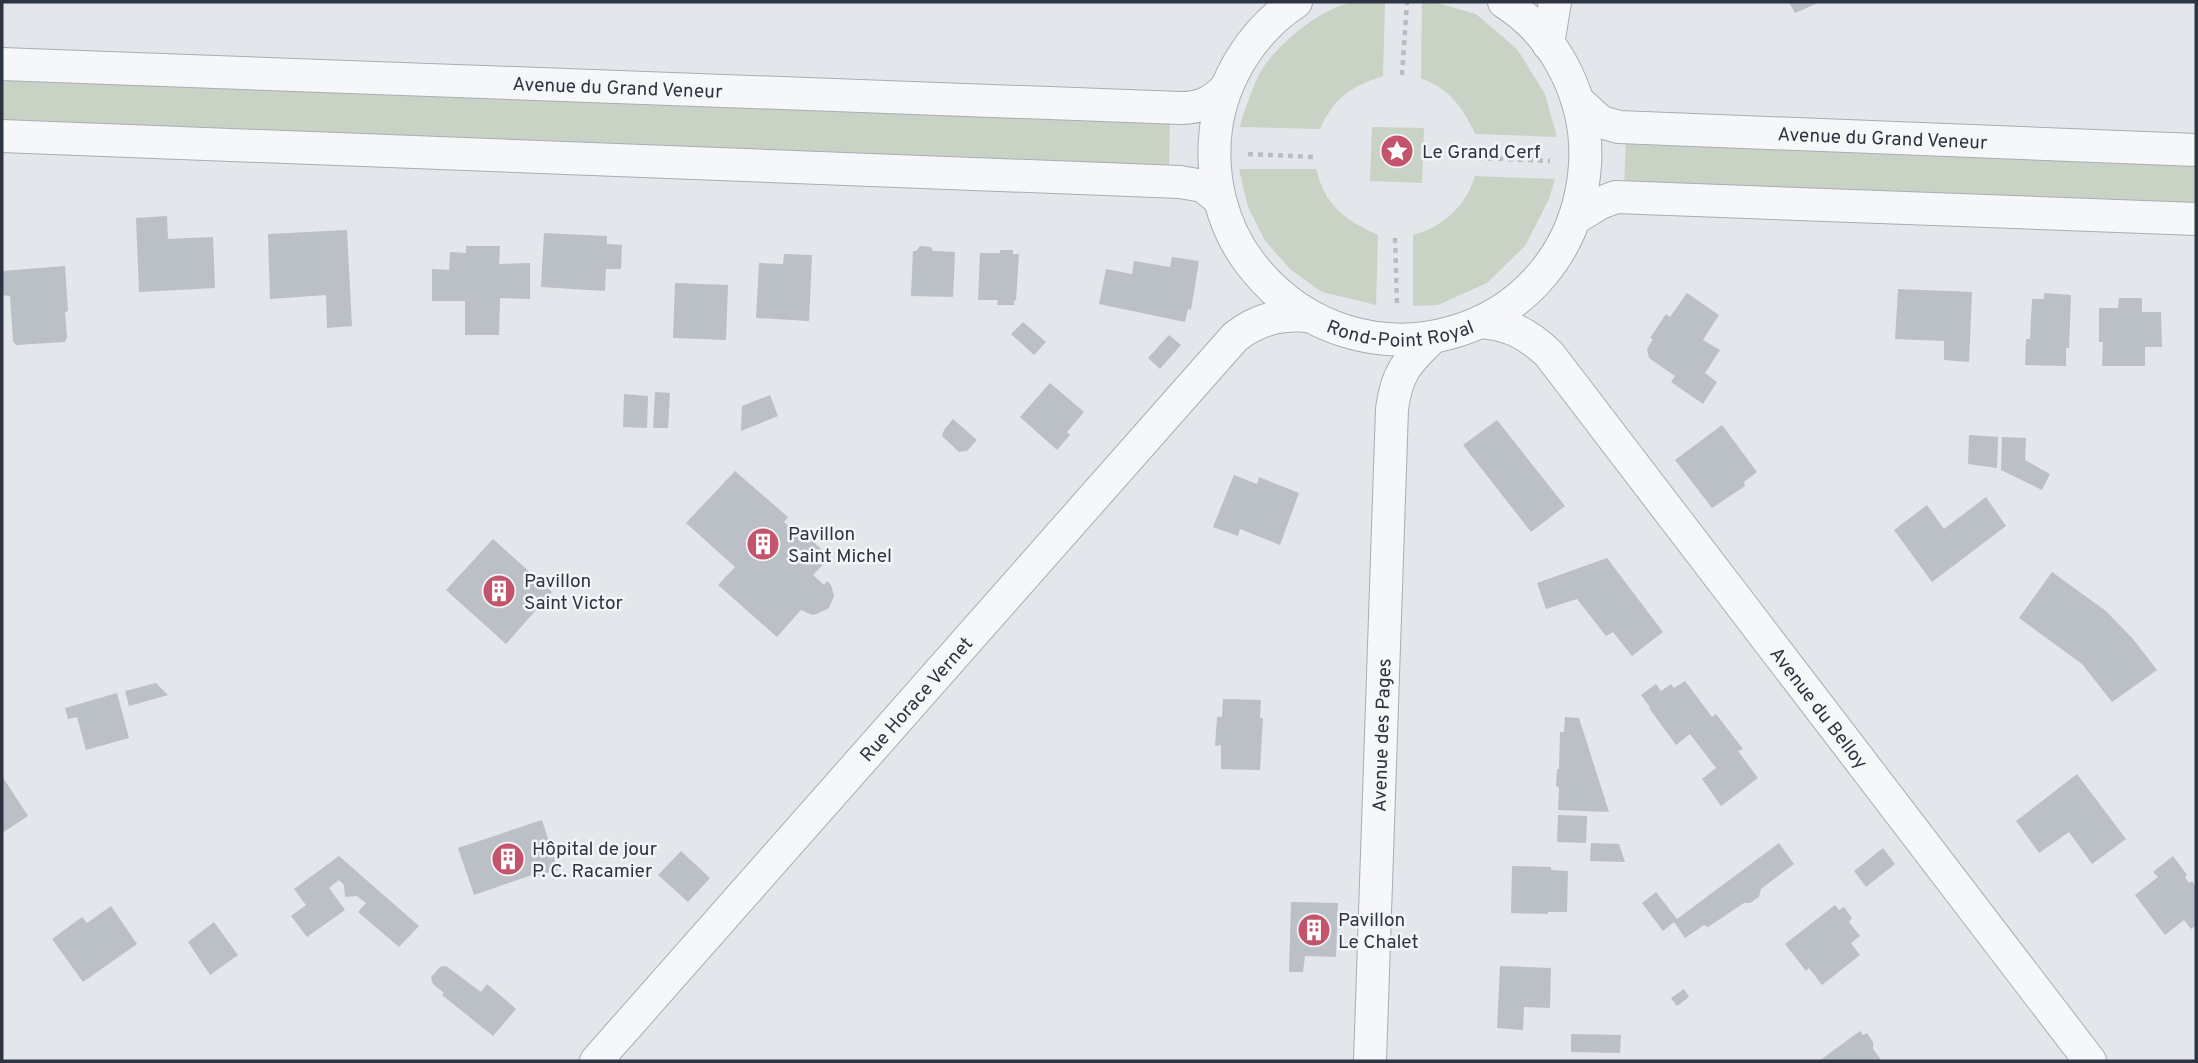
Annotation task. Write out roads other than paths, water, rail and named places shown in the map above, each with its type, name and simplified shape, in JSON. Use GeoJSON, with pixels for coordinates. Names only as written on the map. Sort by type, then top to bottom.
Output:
{"type":"FeatureCollection","features":[{"type":"Feature","properties":{"kind":"street"},"geometry":{"type":"LineString","coordinates":[[1246,51],[1255,2]]}},
{"type":"Feature","properties":{"kind":"street","name":"Rond-Point Royal"},"geometry":{"type":"LineString","coordinates":[[1296,2],[1274,19],[1246,51],[1226,88],[1214,144],[1219,199],[1245,258],[1277,294],[1308,316],[1334,328],[1398,340],[1433,337],[1480,322],[1509,304],[1539,277],[1558,253],[1574,219],[1586,162],[1585,137],[1577,100],[1564,69],[1548,44],[1529,21],[1504,2]]}},
{"type":"Feature","properties":{"kind":"street"},"geometry":{"type":"LineString","coordinates":[[1548,44],[1555,2]]}},
{"type":"Feature","properties":{"kind":"street","name":"Avenue du Grand Veneur"},"geometry":{"type":"LineString","coordinates":[[2,64],[1181,108],[1206,104],[1226,88]]}},
{"type":"Feature","properties":{"kind":"street","name":"Avenue du Grand Veneur"},"geometry":{"type":"LineString","coordinates":[[1577,100],[1601,122],[1619,127],[2196,150]]}},
{"type":"Feature","properties":{"kind":"street"},"geometry":{"type":"LineString","coordinates":[[2,136],[1180,182],[1203,186],[1219,199]]}},
{"type":"Feature","properties":{"kind":"street"},"geometry":{"type":"LineString","coordinates":[[1574,219],[1600,202],[1616,197],[2196,219]]}},
{"type":"Feature","properties":{"kind":"street"},"geometry":{"type":"LineString","coordinates":[[1236,337],[1246,312],[1248,292],[1245,258]]}},
{"type":"Feature","properties":{"kind":"street"},"geometry":{"type":"LineString","coordinates":[[1539,277],[1536,322],[1549,354]]}},
{"type":"Feature","properties":{"kind":"street"},"geometry":{"type":"LineString","coordinates":[[1236,337],[1261,320],[1278,316],[1308,316]]}},
{"type":"Feature","properties":{"kind":"street"},"geometry":{"type":"LineString","coordinates":[[1480,322],[1521,331],[1549,354]]}},
{"type":"Feature","properties":{"kind":"street"},"geometry":{"type":"LineString","coordinates":[[1355,334],[1387,376],[1392,409]]}},
{"type":"Feature","properties":{"kind":"street","name":"Rue Horace Vernet"},"geometry":{"type":"LineString","coordinates":[[596,1061],[1236,337]]}},
{"type":"Feature","properties":{"kind":"street"},"geometry":{"type":"LineString","coordinates":[[1392,409],[1400,376],[1407,362],[1433,337]]}},
{"type":"Feature","properties":{"kind":"street","name":"Avenue du Belloy"},"geometry":{"type":"LineString","coordinates":[[1549,354],[2090,1061]]}},
{"type":"Feature","properties":{"kind":"street","name":"Avenue des Pages"},"geometry":{"type":"LineString","coordinates":[[1370,1061],[1392,409]]}},
{"type":"Feature","properties":{"kind":"place","name":"Le Grand Cerf"},"geometry":{"type":"Point","coordinates":[1397,151]}},
{"type":"Feature","properties":{"kind":"place","name":"Pavillon Saint Michel"},"geometry":{"type":"Point","coordinates":[763,544]}},
{"type":"Feature","properties":{"kind":"place","name":"Pavillon Saint Victor"},"geometry":{"type":"Point","coordinates":[499,591]}},
{"type":"Feature","properties":{"kind":"place","name":"Hôpital de jour P. C. Racamier"},"geometry":{"type":"Point","coordinates":[508,859]}},
{"type":"Feature","properties":{"kind":"place","name":"Pavillon Le Chalet"},"geometry":{"type":"Point","coordinates":[1314,930]}}]}
